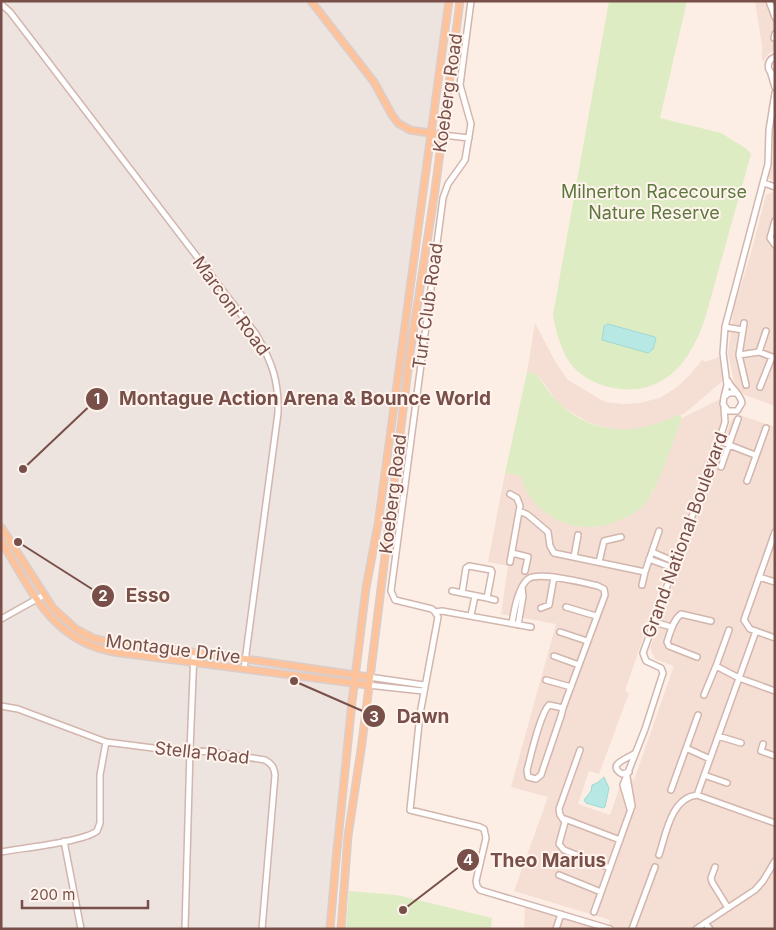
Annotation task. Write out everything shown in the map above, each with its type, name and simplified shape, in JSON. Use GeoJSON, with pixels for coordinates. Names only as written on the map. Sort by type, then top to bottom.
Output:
{"type":"FeatureCollection","features":[{"type":"Feature","properties":{"kind":"main road"},"geometry":{"type":"LineString","coordinates":[[311,1],[374,82],[395,120],[408,129],[443,135]]}},
{"type":"Feature","properties":{"kind":"main road","name":"Koeberg Road"},"geometry":{"type":"LineString","coordinates":[[330,929],[354,684],[366,588],[379,514],[449,1]]}},
{"type":"Feature","properties":{"kind":"main road","name":"Koeberg Road"},"geometry":{"type":"LineString","coordinates":[[341,929],[348,836],[411,350],[443,135],[460,1]]}},
{"type":"Feature","properties":{"kind":"main road","name":"Montague Drive"},"geometry":{"type":"LineString","coordinates":[[1,527],[53,608],[76,629],[93,638],[117,644],[194,652],[370,677]]}},
{"type":"Feature","properties":{"kind":"main road","name":"Montague Drive"},"geometry":{"type":"LineString","coordinates":[[1,541],[37,599],[56,624],[72,637],[94,648],[368,686]]}},
{"type":"Feature","properties":{"kind":"street","name":"Turf Club Road"},"geometry":{"type":"LineString","coordinates":[[471,1],[460,78],[462,92],[471,120],[469,138],[465,160],[448,184],[443,198],[391,591],[392,597],[395,600],[432,609],[435,612],[442,610],[531,627]]}},
{"type":"Feature","properties":{"kind":"street"},"geometry":{"type":"LineString","coordinates":[[769,1],[775,17]]}},
{"type":"Feature","properties":{"kind":"street","name":"Marconi Road"},"geometry":{"type":"LineString","coordinates":[[1,4],[10,12],[256,334],[272,365],[278,389],[278,413],[244,669]]}},
{"type":"Feature","properties":{"kind":"street"},"geometry":{"type":"LineString","coordinates":[[774,56],[769,61],[768,66],[773,74],[775,87]]}},
{"type":"Feature","properties":{"kind":"street"},"geometry":{"type":"LineString","coordinates":[[727,379],[742,403],[737,411],[730,412],[724,407],[723,402],[727,379],[723,353],[725,328],[764,183],[768,164],[775,93]]}},
{"type":"Feature","properties":{"kind":"street"},"geometry":{"type":"LineString","coordinates":[[443,135],[469,138]]}},
{"type":"Feature","properties":{"kind":"street"},"geometry":{"type":"LineString","coordinates":[[764,183],[775,187]]}},
{"type":"Feature","properties":{"kind":"street"},"geometry":{"type":"LineString","coordinates":[[775,221],[770,238],[775,245]]}},
{"type":"Feature","properties":{"kind":"street"},"geometry":{"type":"LineString","coordinates":[[744,323],[739,355],[746,385]]}},
{"type":"Feature","properties":{"kind":"street"},"geometry":{"type":"LineString","coordinates":[[725,328],[742,331]]}},
{"type":"Feature","properties":{"kind":"street"},"geometry":{"type":"LineString","coordinates":[[759,352],[766,331]]}},
{"type":"Feature","properties":{"kind":"street"},"geometry":{"type":"LineString","coordinates":[[739,355],[759,352],[773,358],[760,388]]}},
{"type":"Feature","properties":{"kind":"street"},"geometry":{"type":"LineString","coordinates":[[724,397],[729,393],[736,393]]}},
{"type":"Feature","properties":{"kind":"street","name":"Grand National Boulevard"},"geometry":{"type":"LineString","coordinates":[[628,774],[663,673],[661,668],[646,661],[643,653],[719,441],[725,422],[724,407]]}},
{"type":"Feature","properties":{"kind":"street","name":"Grand National Boulevard"},"geometry":{"type":"LineString","coordinates":[[725,422],[737,411]]}},
{"type":"Feature","properties":{"kind":"street"},"geometry":{"type":"LineString","coordinates":[[721,467],[738,419]]}},
{"type":"Feature","properties":{"kind":"street"},"geometry":{"type":"LineString","coordinates":[[747,481],[766,428]]}},
{"type":"Feature","properties":{"kind":"street"},"geometry":{"type":"LineString","coordinates":[[719,441],[755,455]]}},
{"type":"Feature","properties":{"kind":"street"},"geometry":{"type":"LineString","coordinates":[[510,494],[520,502],[510,562]]}},
{"type":"Feature","properties":{"kind":"street"},"geometry":{"type":"LineString","coordinates":[[520,511],[545,528],[554,553],[645,572]]}},
{"type":"Feature","properties":{"kind":"street"},"geometry":{"type":"LineString","coordinates":[[642,586],[659,531]]}},
{"type":"Feature","properties":{"kind":"street"},"geometry":{"type":"LineString","coordinates":[[775,532],[744,620],[748,628],[775,638]]}},
{"type":"Feature","properties":{"kind":"street"},"geometry":{"type":"LineString","coordinates":[[574,557],[578,535]]}},
{"type":"Feature","properties":{"kind":"street"},"geometry":{"type":"LineString","coordinates":[[599,562],[604,541],[620,537]]}},
{"type":"Feature","properties":{"kind":"street"},"geometry":{"type":"LineString","coordinates":[[652,552],[674,565]]}},
{"type":"Feature","properties":{"kind":"street"},"geometry":{"type":"LineString","coordinates":[[512,553],[528,557],[525,571]]}},
{"type":"Feature","properties":{"kind":"street"},"geometry":{"type":"LineString","coordinates":[[649,559],[674,565]]}},
{"type":"Feature","properties":{"kind":"street"},"geometry":{"type":"LineString","coordinates":[[462,593],[467,567],[487,568],[492,572],[487,598]]}},
{"type":"Feature","properties":{"kind":"street"},"geometry":{"type":"LineString","coordinates":[[542,608],[549,605],[554,577]]}},
{"type":"Feature","properties":{"kind":"street"},"geometry":{"type":"LineString","coordinates":[[512,623],[518,596],[530,578],[554,577],[598,586],[604,589],[605,594],[541,774],[536,779],[530,778],[527,770],[546,708],[549,705],[563,708]]}},
{"type":"Feature","properties":{"kind":"street"},"geometry":{"type":"LineString","coordinates":[[759,577],[775,582]]}},
{"type":"Feature","properties":{"kind":"street"},"geometry":{"type":"LineString","coordinates":[[518,625],[523,600],[522,588]]}},
{"type":"Feature","properties":{"kind":"street"},"geometry":{"type":"LineString","coordinates":[[452,591],[495,600]]}},
{"type":"Feature","properties":{"kind":"street"},"geometry":{"type":"LineString","coordinates":[[1,620],[44,595]]}},
{"type":"Feature","properties":{"kind":"street"},"geometry":{"type":"LineString","coordinates":[[471,616],[475,596]]}},
{"type":"Feature","properties":{"kind":"street"},"geometry":{"type":"LineString","coordinates":[[566,607],[596,616]]}},
{"type":"Feature","properties":{"kind":"street"},"geometry":{"type":"LineString","coordinates":[[435,612],[438,617],[424,688],[410,810],[480,827],[484,830],[486,838],[476,882],[478,889],[598,927],[610,929]]}},
{"type":"Feature","properties":{"kind":"street"},"geometry":{"type":"LineString","coordinates":[[697,657],[669,646],[668,642],[672,629],[679,615],[711,621]]}},
{"type":"Feature","properties":{"kind":"street"},"geometry":{"type":"LineString","coordinates":[[654,622],[668,626]]}},
{"type":"Feature","properties":{"kind":"street"},"geometry":{"type":"LineString","coordinates":[[704,696],[730,630]]}},
{"type":"Feature","properties":{"kind":"street"},"geometry":{"type":"LineString","coordinates":[[697,795],[756,631]]}},
{"type":"Feature","properties":{"kind":"street"},"geometry":{"type":"LineString","coordinates":[[560,632],[587,641]]}},
{"type":"Feature","properties":{"kind":"street"},"geometry":{"type":"LineString","coordinates":[[185,929],[194,652]]}},
{"type":"Feature","properties":{"kind":"street"},"geometry":{"type":"LineString","coordinates":[[554,656],[579,665]]}},
{"type":"Feature","properties":{"kind":"street"},"geometry":{"type":"LineString","coordinates":[[716,666],[739,678],[775,691]]}},
{"type":"Feature","properties":{"kind":"street"},"geometry":{"type":"LineString","coordinates":[[370,677],[424,688]]}},
{"type":"Feature","properties":{"kind":"street"},"geometry":{"type":"LineString","coordinates":[[546,680],[571,688]]}},
{"type":"Feature","properties":{"kind":"street"},"geometry":{"type":"LineString","coordinates":[[368,686],[424,688]]}},
{"type":"Feature","properties":{"kind":"street","name":"Stella Road"},"geometry":{"type":"LineString","coordinates":[[1,706],[18,709],[106,742],[153,748],[214,752],[265,760],[273,766],[276,775],[262,929]]}},
{"type":"Feature","properties":{"kind":"street"},"geometry":{"type":"LineString","coordinates":[[671,790],[698,715]]}},
{"type":"Feature","properties":{"kind":"street"},"geometry":{"type":"LineString","coordinates":[[718,736],[741,743]]}},
{"type":"Feature","properties":{"kind":"street"},"geometry":{"type":"LineString","coordinates":[[1,852],[94,834],[99,827],[100,775],[106,742]]}},
{"type":"Feature","properties":{"kind":"street"},"geometry":{"type":"LineString","coordinates":[[763,744],[761,751],[775,756]]}},
{"type":"Feature","properties":{"kind":"street"},"geometry":{"type":"LineString","coordinates":[[686,748],[710,759]]}},
{"type":"Feature","properties":{"kind":"street"},"geometry":{"type":"LineString","coordinates":[[580,750],[559,809],[560,815],[565,819],[620,840]]}},
{"type":"Feature","properties":{"kind":"street"},"geometry":{"type":"LineString","coordinates":[[594,912],[633,802],[627,783],[628,774],[620,773],[618,764],[620,760],[631,757],[636,752]]}},
{"type":"Feature","properties":{"kind":"street"},"geometry":{"type":"LineString","coordinates":[[704,775],[728,783]]}},
{"type":"Feature","properties":{"kind":"street"},"geometry":{"type":"LineString","coordinates":[[659,855],[675,809],[682,800],[690,796],[697,795],[775,823]]}},
{"type":"Feature","properties":{"kind":"street"},"geometry":{"type":"LineString","coordinates":[[565,819],[560,846],[610,868]]}},
{"type":"Feature","properties":{"kind":"street"},"geometry":{"type":"LineString","coordinates":[[64,841],[81,929]]}},
{"type":"Feature","properties":{"kind":"street"},"geometry":{"type":"LineString","coordinates":[[696,929],[760,886],[775,861]]}},
{"type":"Feature","properties":{"kind":"street"},"geometry":{"type":"LineString","coordinates":[[632,929],[655,867]]}},
{"type":"Feature","properties":{"kind":"street"},"geometry":{"type":"LineString","coordinates":[[716,868],[711,878],[712,883],[728,908]]}},
{"type":"Feature","properties":{"kind":"street"},"geometry":{"type":"LineString","coordinates":[[559,875],[601,892]]}},
{"type":"Feature","properties":{"kind":"street"},"geometry":{"type":"LineString","coordinates":[[556,929],[561,914]]}},
{"type":"Feature","properties":{"kind":"street"},"geometry":{"type":"LineString","coordinates":[[705,923],[710,929]]}},
{"type":"Feature","properties":{"kind":"shaded area"},"geometry":{"type":"Polygon","coordinates":[[[1,1],[445,1],[349,699],[329,929],[1,929],[1,1]]]}},
{"type":"Feature","properties":{"kind":"shaded area"},"geometry":{"type":"Polygon","coordinates":[[[755,1],[775,1],[775,50],[768,54],[764,61],[762,61],[762,46],[755,1]]]}},
{"type":"Feature","properties":{"kind":"shaded area"},"geometry":{"type":"Polygon","coordinates":[[[775,128],[775,181],[771,180],[768,176],[772,163],[775,128]]]}},
{"type":"Feature","properties":{"kind":"shaded area"},"geometry":{"type":"Polygon","coordinates":[[[775,191],[775,406],[745,395],[735,387],[728,354],[734,307],[751,253],[766,195],[775,191]]]}},
{"type":"Feature","properties":{"kind":"shaded area"},"geometry":{"type":"Polygon","coordinates":[[[535,323],[556,363],[568,380],[605,402],[639,403],[660,398],[677,387],[702,360],[705,362],[719,357],[725,379],[685,413],[655,425],[639,429],[621,430],[603,427],[588,422],[559,404],[537,374],[527,372],[535,323]]]}},
{"type":"Feature","properties":{"kind":"shaded area"},"geometry":{"type":"Polygon","coordinates":[[[720,399],[724,415],[658,594],[625,691],[629,693],[599,774],[589,771],[578,804],[610,815],[623,777],[634,780],[674,666],[655,659],[650,648],[731,420],[740,415],[775,427],[775,929],[524,929],[525,903],[608,928],[610,920],[514,891],[548,797],[511,787],[556,624],[501,614],[508,566],[488,562],[505,473],[521,476],[527,492],[550,516],[565,523],[582,527],[597,527],[629,516],[643,506],[653,492],[682,418],[720,399]]]}},
{"type":"Feature","properties":{"kind":"green space","name":"Milnerton Racecourse Nature Reserve"},"geometry":{"type":"Polygon","coordinates":[[[609,1],[687,1],[660,118],[721,133],[747,149],[751,154],[704,322],[693,346],[677,369],[663,380],[653,385],[629,389],[617,389],[593,382],[574,368],[563,350],[553,315],[609,1]]]}},
{"type":"Feature","properties":{"kind":"green space"},"geometry":{"type":"Polygon","coordinates":[[[527,372],[537,374],[550,393],[565,408],[582,419],[600,426],[618,429],[638,428],[659,423],[680,414],[682,418],[660,476],[644,505],[628,516],[609,524],[583,527],[558,520],[547,513],[537,505],[527,492],[521,476],[505,473],[527,372]]]}},
{"type":"Feature","properties":{"kind":"green space"},"geometry":{"type":"Polygon","coordinates":[[[349,891],[397,895],[492,918],[491,929],[346,929],[349,891]]]}},
{"type":"Feature","properties":{"kind":"water"},"geometry":{"type":"Polygon","coordinates":[[[608,324],[655,337],[653,349],[648,353],[602,340],[604,326],[608,324]]]}},
{"type":"Feature","properties":{"kind":"water"},"geometry":{"type":"Polygon","coordinates":[[[604,777],[609,788],[605,807],[586,803],[584,800],[591,791],[592,785],[604,777]]]}},
{"type":"Feature","properties":{"kind":"place","name":"Montague Action Arena & Bounce World"},"geometry":{"type":"Point","coordinates":[23,469]}},
{"type":"Feature","properties":{"kind":"place","name":"Esso"},"geometry":{"type":"Point","coordinates":[18,542]}},
{"type":"Feature","properties":{"kind":"place","name":"Dawn"},"geometry":{"type":"Point","coordinates":[294,681]}},
{"type":"Feature","properties":{"kind":"place","name":"Theo Marius"},"geometry":{"type":"Point","coordinates":[403,910]}}]}
